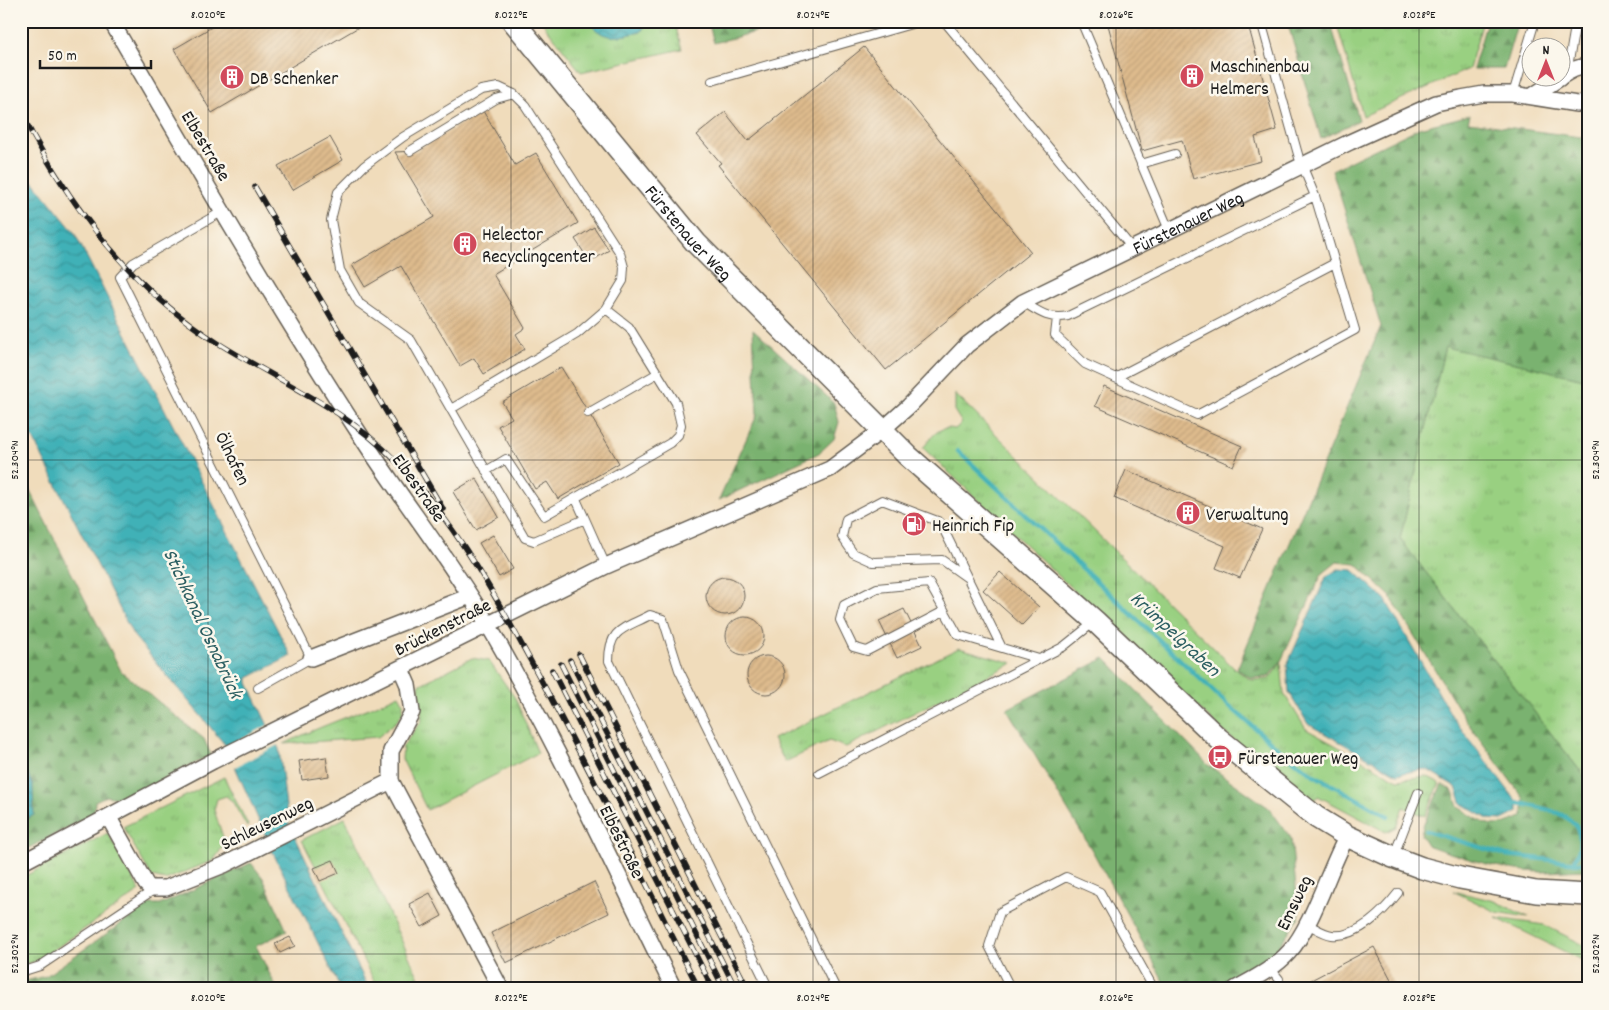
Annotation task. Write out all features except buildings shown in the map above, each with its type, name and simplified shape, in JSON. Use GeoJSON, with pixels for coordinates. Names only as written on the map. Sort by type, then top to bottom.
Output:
{"type":"FeatureCollection","features":[{"type":"Feature","properties":{"kind":"street","name":"Elbestraße"},"geometry":{"type":"LineString","coordinates":[[111,21],[223,211],[359,434],[488,625],[528,695],[674,989]]}},
{"type":"Feature","properties":{"kind":"street","name":"Fürstenauer Weg"},"geometry":{"type":"LineString","coordinates":[[513,21],[696,243],[882,430],[1095,621],[1219,739],[1316,817],[1347,836],[1393,857],[1422,868],[1460,878],[1536,892],[1588,895]]}},
{"type":"Feature","properties":{"kind":"street"},"geometry":{"type":"LineString","coordinates":[[1572,71],[1582,66],[1588,68]]}},
{"type":"Feature","properties":{"kind":"street"},"geometry":{"type":"LineString","coordinates":[[1532,96],[1544,88]]}},
{"type":"Feature","properties":{"kind":"street","name":"Fürstenauer Weg"},"geometry":{"type":"LineString","coordinates":[[882,430],[909,406],[966,346],[1023,302],[1436,103],[1484,94],[1513,94],[1577,104],[1588,103]]}},
{"type":"Feature","properties":{"kind":"street","name":"Brückenstraße"},"geometry":{"type":"LineString","coordinates":[[21,863],[278,729],[606,566],[830,469],[882,430]]}},
{"type":"Feature","properties":{"kind":"street"},"geometry":{"type":"LineString","coordinates":[[311,658],[470,596]]}},
{"type":"Feature","properties":{"kind":"street"},"geometry":{"type":"LineString","coordinates":[[401,669],[408,685],[412,712],[390,751],[391,781],[501,989]]}},
{"type":"Feature","properties":{"kind":"street","name":"Schleusenweg"},"geometry":{"type":"LineString","coordinates":[[154,889],[166,888],[224,865],[391,781]]}},
{"type":"Feature","properties":{"kind":"street"},"geometry":{"type":"LineString","coordinates":[[109,818],[146,884],[154,889]]}},
{"type":"Feature","properties":{"kind":"street","name":"Emsweg"},"geometry":{"type":"LineString","coordinates":[[1242,987],[1274,974],[1307,924],[1347,836]]}},
{"type":"Feature","properties":{"kind":"lane"},"geometry":{"type":"LineString","coordinates":[[712,81],[922,21]]}},
{"type":"Feature","properties":{"kind":"lane"},"geometry":{"type":"LineString","coordinates":[[944,21],[1132,248]]}},
{"type":"Feature","properties":{"kind":"lane"},"geometry":{"type":"LineString","coordinates":[[1081,21],[1169,230]]}},
{"type":"Feature","properties":{"kind":"lane"},"geometry":{"type":"LineString","coordinates":[[1057,318],[1055,335],[1085,364],[1197,415],[1356,330],[1315,196],[1302,166],[1261,21]]}},
{"type":"Feature","properties":{"kind":"lane"},"geometry":{"type":"LineString","coordinates":[[1513,94],[1535,21]]}},
{"type":"Feature","properties":{"kind":"lane"},"geometry":{"type":"LineString","coordinates":[[1572,44],[1576,21]]}},
{"type":"Feature","properties":{"kind":"lane"},"geometry":{"type":"LineString","coordinates":[[451,409],[577,334],[606,309],[623,281],[624,267],[620,253],[525,105],[514,94],[499,88],[481,90],[403,137],[364,166],[338,192],[331,220],[340,270],[359,303],[411,340],[525,538],[534,541],[585,519]]}},
{"type":"Feature","properties":{"kind":"lane"},"geometry":{"type":"LineString","coordinates":[[410,151],[496,98],[514,94]]}},
{"type":"Feature","properties":{"kind":"lane"},"geometry":{"type":"LineString","coordinates":[[1141,164],[1175,154]]}},
{"type":"Feature","properties":{"kind":"lane"},"geometry":{"type":"LineString","coordinates":[[1023,302],[1046,316],[1057,318],[1068,316],[1315,196]]}},
{"type":"Feature","properties":{"kind":"lane","name":"Ölhafen"},"geometry":{"type":"LineString","coordinates":[[223,211],[133,264],[120,276],[311,658]]}},
{"type":"Feature","properties":{"kind":"lane"},"geometry":{"type":"LineString","coordinates":[[1115,378],[1335,263]]}},
{"type":"Feature","properties":{"kind":"lane"},"geometry":{"type":"LineString","coordinates":[[486,471],[506,458],[544,516],[576,500],[670,444],[678,435],[681,425],[680,414],[658,373],[629,327],[606,309]]}},
{"type":"Feature","properties":{"kind":"lane"},"geometry":{"type":"LineString","coordinates":[[588,413],[658,373]]}},
{"type":"Feature","properties":{"kind":"lane"},"geometry":{"type":"LineString","coordinates":[[576,500],[606,566]]}},
{"type":"Feature","properties":{"kind":"lane"},"geometry":{"type":"LineString","coordinates":[[966,577],[942,560],[873,562],[853,553],[842,537],[846,519],[882,500],[940,522],[1002,648]]}},
{"type":"Feature","properties":{"kind":"lane"},"geometry":{"type":"LineString","coordinates":[[944,611],[867,651],[853,647],[840,620],[844,605],[877,588],[929,583],[958,635],[1039,659]]}},
{"type":"Feature","properties":{"kind":"lane"},"geometry":{"type":"LineString","coordinates":[[769,989],[609,661],[609,645],[615,633],[650,615],[663,620],[679,670],[836,989]]}},
{"type":"Feature","properties":{"kind":"lane"},"geometry":{"type":"LineString","coordinates":[[819,773],[1063,647],[1095,621]]}},
{"type":"Feature","properties":{"kind":"lane"},"geometry":{"type":"LineString","coordinates":[[258,688],[311,658]]}},
{"type":"Feature","properties":{"kind":"lane"},"geometry":{"type":"LineString","coordinates":[[1393,857],[1418,793]]}},
{"type":"Feature","properties":{"kind":"lane"},"geometry":{"type":"LineString","coordinates":[[1011,989],[989,946],[1000,912],[1066,878],[1100,892],[1154,989]]}},
{"type":"Feature","properties":{"kind":"lane","name":"Schleusenweg"},"geometry":{"type":"LineString","coordinates":[[21,972],[40,966],[154,889]]}},
{"type":"Feature","properties":{"kind":"lane"},"geometry":{"type":"LineString","coordinates":[[1307,924],[1330,935],[1344,935],[1373,919],[1387,908],[1398,892]]}},
{"type":"Feature","properties":{"kind":"green space"},"geometry":{"type":"Polygon","coordinates":[[[541,21],[674,21],[682,49],[581,72],[541,21]]]}},
{"type":"Feature","properties":{"kind":"green space"},"geometry":{"type":"Polygon","coordinates":[[[708,21],[798,21],[714,43],[708,21]]]}},
{"type":"Feature","properties":{"kind":"green space"},"geometry":{"type":"Polygon","coordinates":[[[1287,21],[1330,21],[1359,120],[1321,139],[1287,21]]]}},
{"type":"Feature","properties":{"kind":"green space"},"geometry":{"type":"Polygon","coordinates":[[[1336,21],[1483,21],[1469,69],[1363,116],[1336,21]]]}},
{"type":"Feature","properties":{"kind":"green space"},"geometry":{"type":"Polygon","coordinates":[[[1487,21],[1518,21],[1504,69],[1473,69],[1487,21]]]}},
{"type":"Feature","properties":{"kind":"green space"},"geometry":{"type":"Polygon","coordinates":[[[1470,115],[1468,122],[1588,138],[1588,380],[1445,347],[1400,539],[1588,781],[1588,870],[1541,872],[1512,869],[1469,859],[1427,845],[1421,835],[1424,823],[1442,784],[1453,791],[1458,807],[1489,824],[1503,824],[1523,816],[1524,799],[1467,722],[1390,596],[1356,564],[1337,562],[1322,574],[1280,663],[1268,677],[1251,678],[1237,669],[1381,326],[1332,170],[1419,128],[1470,115]]]}},
{"type":"Feature","properties":{"kind":"green space"},"geometry":{"type":"Polygon","coordinates":[[[753,329],[834,403],[839,422],[834,439],[819,453],[719,500],[757,415],[753,329]]]}},
{"type":"Feature","properties":{"kind":"green space"},"geometry":{"type":"Polygon","coordinates":[[[1445,346],[1588,380],[1588,781],[1400,539],[1445,346]]]}},
{"type":"Feature","properties":{"kind":"green space"},"geometry":{"type":"Polygon","coordinates":[[[955,394],[1235,669],[1251,680],[1269,679],[1281,663],[1284,694],[1306,729],[1398,780],[1426,776],[1440,783],[1425,816],[1403,807],[1396,827],[1386,832],[1318,796],[1313,802],[1225,733],[923,448],[936,432],[949,428],[955,429],[962,423],[955,412],[955,394]]]}},
{"type":"Feature","properties":{"kind":"green space"},"geometry":{"type":"Polygon","coordinates":[[[21,473],[121,671],[204,739],[211,755],[125,799],[106,796],[95,801],[94,814],[21,852],[21,473]]]}},
{"type":"Feature","properties":{"kind":"green space"},"geometry":{"type":"Polygon","coordinates":[[[959,648],[1013,663],[846,747],[829,741],[785,762],[773,739],[959,648]]]}},
{"type":"Feature","properties":{"kind":"green space"},"geometry":{"type":"Polygon","coordinates":[[[472,658],[489,661],[515,698],[538,753],[427,810],[402,759],[403,746],[422,720],[419,685],[472,658]]]}},
{"type":"Feature","properties":{"kind":"green space"},"geometry":{"type":"Polygon","coordinates":[[[1105,658],[1208,765],[1269,808],[1291,838],[1299,917],[1273,955],[1212,989],[1168,989],[1093,852],[1007,709],[1105,658]]]}},
{"type":"Feature","properties":{"kind":"green space"},"geometry":{"type":"Polygon","coordinates":[[[399,695],[403,702],[403,712],[398,720],[378,737],[284,744],[312,731],[399,695]]]}},
{"type":"Feature","properties":{"kind":"green space"},"geometry":{"type":"Polygon","coordinates":[[[224,777],[248,825],[247,827],[232,801],[226,796],[217,799],[214,810],[225,843],[214,860],[165,880],[152,877],[123,827],[224,777]]]}},
{"type":"Feature","properties":{"kind":"green space"},"geometry":{"type":"Polygon","coordinates":[[[345,818],[424,989],[378,989],[302,840],[345,818]]]}},
{"type":"Feature","properties":{"kind":"green space"},"geometry":{"type":"Polygon","coordinates":[[[108,833],[140,891],[37,961],[21,965],[21,878],[108,833]]]}},
{"type":"Feature","properties":{"kind":"green space"},"geometry":{"type":"Polygon","coordinates":[[[251,863],[263,878],[287,931],[256,946],[277,989],[21,989],[21,982],[46,976],[149,904],[162,904],[251,863]]]}},
{"type":"Feature","properties":{"kind":"green space"},"geometry":{"type":"Polygon","coordinates":[[[1453,891],[1495,901],[1528,917],[1496,912],[1453,891]]]}},
{"type":"Feature","properties":{"kind":"green space"},"geometry":{"type":"Polygon","coordinates":[[[1496,918],[1544,925],[1588,947],[1588,963],[1496,918]]]}},
{"type":"Feature","properties":{"kind":"water"},"geometry":{"type":"Polygon","coordinates":[[[588,21],[648,21],[641,32],[612,36],[600,32],[588,21]]]}},
{"type":"Feature","properties":{"kind":"water","name":"Stichkanal Osnabrück"},"geometry":{"type":"Polygon","coordinates":[[[21,166],[74,232],[291,656],[248,678],[248,683],[279,749],[288,822],[369,989],[341,989],[273,853],[226,746],[133,635],[21,415],[21,166]]]}},
{"type":"Feature","properties":{"kind":"water"},"geometry":{"type":"Polygon","coordinates":[[[1338,569],[1353,570],[1385,599],[1453,718],[1518,803],[1518,812],[1502,820],[1488,819],[1462,804],[1456,787],[1426,769],[1397,774],[1308,724],[1289,692],[1287,665],[1326,577],[1338,569]]]}},
{"type":"Feature","properties":{"kind":"water"},"geometry":{"type":"Polygon","coordinates":[[[21,758],[33,786],[34,815],[21,822],[21,758]]]}},
{"type":"Feature","properties":{"kind":"pier"},"geometry":{"type":"Polygon","coordinates":[[[270,724],[280,744],[233,768],[225,748],[270,724]]]}},
{"type":"Feature","properties":{"kind":"waterway","name":"Krümpelgraben"},"geometry":{"type":"LineString","coordinates":[[958,451],[1226,703],[1282,752],[1314,775],[1388,816]]}},
{"type":"Feature","properties":{"kind":"waterway"},"geometry":{"type":"LineString","coordinates":[[1518,803],[1545,809],[1568,818],[1580,835],[1579,848],[1574,863]]}},
{"type":"Feature","properties":{"kind":"waterway","name":"Krümpelgraben"},"geometry":{"type":"LineString","coordinates":[[1426,831],[1506,855],[1588,864]]}},
{"type":"Feature","properties":{"kind":"railway"},"geometry":{"type":"LineString","coordinates":[[21,113],[59,180],[81,211],[104,242],[157,297],[186,321],[218,343],[311,397],[356,426],[397,462],[419,486],[459,539],[494,594],[526,651],[699,989]]}},
{"type":"Feature","properties":{"kind":"railway"},"geometry":{"type":"LineString","coordinates":[[255,187],[443,509]]}},
{"type":"Feature","properties":{"kind":"railway"},"geometry":{"type":"LineString","coordinates":[[579,654],[748,989]]}},
{"type":"Feature","properties":{"kind":"railway"},"geometry":{"type":"LineString","coordinates":[[570,660],[736,989]]}},
{"type":"Feature","properties":{"kind":"railway"},"geometry":{"type":"LineString","coordinates":[[561,664],[724,989]]}},
{"type":"Feature","properties":{"kind":"railway"},"geometry":{"type":"LineString","coordinates":[[552,670],[713,989]]}},
{"type":"Feature","properties":{"kind":"place","name":"Maschinenbau Helmers"},"geometry":{"type":"Point","coordinates":[1192,76]}},
{"type":"Feature","properties":{"kind":"place","name":"DB Schenker"},"geometry":{"type":"Point","coordinates":[232,77]}},
{"type":"Feature","properties":{"kind":"place","name":"Helector Recyclingcenter"},"geometry":{"type":"Point","coordinates":[465,244]}},
{"type":"Feature","properties":{"kind":"place","name":"Verwaltung"},"geometry":{"type":"Point","coordinates":[1188,513]}},
{"type":"Feature","properties":{"kind":"place","name":"Heinrich Fip"},"geometry":{"type":"Point","coordinates":[914,524]}},
{"type":"Feature","properties":{"kind":"place","name":"Fürstenauer Weg"},"geometry":{"type":"Point","coordinates":[1220,757]}}]}
